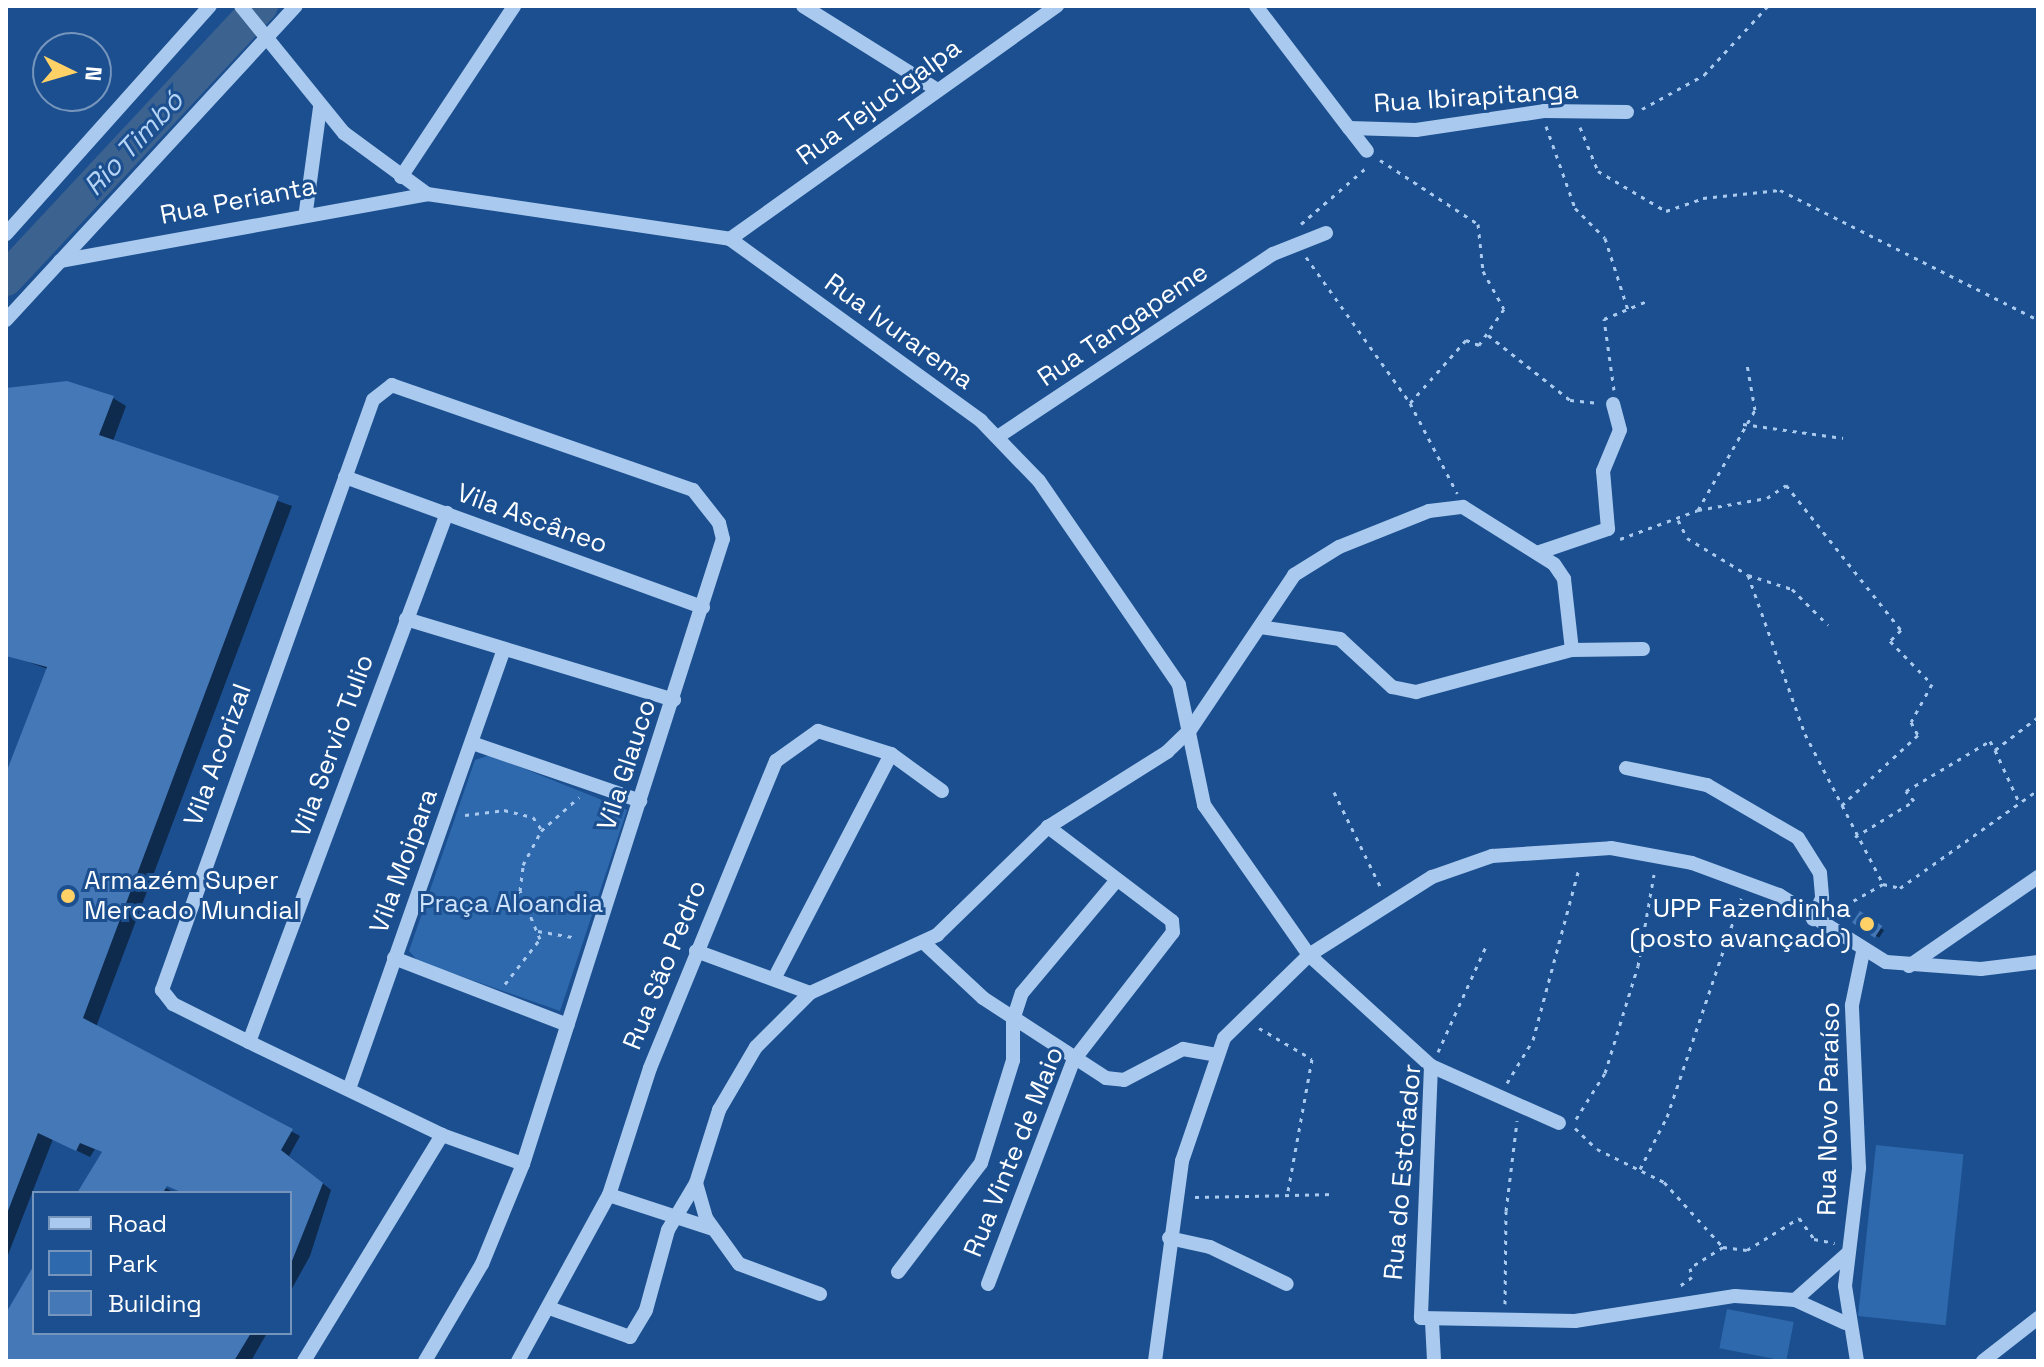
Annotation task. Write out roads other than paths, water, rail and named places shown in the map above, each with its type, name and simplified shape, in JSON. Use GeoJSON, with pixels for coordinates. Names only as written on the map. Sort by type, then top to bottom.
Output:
{"type":"FeatureCollection","features":[{"type":"Feature","properties":{"kind":"street"},"geometry":{"type":"LineString","coordinates":[[6,234],[210,6]]}},
{"type":"Feature","properties":{"kind":"street"},"geometry":{"type":"LineString","coordinates":[[241,6],[320,107],[401,177],[427,194]]}},
{"type":"Feature","properties":{"kind":"street"},"geometry":{"type":"LineString","coordinates":[[6,320],[264,37],[296,6]]}},
{"type":"Feature","properties":{"kind":"street"},"geometry":{"type":"LineString","coordinates":[[401,177],[514,6]]}},
{"type":"Feature","properties":{"kind":"street"},"geometry":{"type":"LineString","coordinates":[[803,6],[936,89]]}},
{"type":"Feature","properties":{"kind":"street","name":"Rua Tejucigalpa"},"geometry":{"type":"LineString","coordinates":[[730,239],[936,89],[1057,6]]}},
{"type":"Feature","properties":{"kind":"street","name":"Rua Ibirapitanga"},"geometry":{"type":"LineString","coordinates":[[1256,6],[1349,128],[1452,127],[1544,111],[1627,112]]}},
{"type":"Feature","properties":{"kind":"street"},"geometry":{"type":"LineString","coordinates":[[306,211],[320,107]]}},
{"type":"Feature","properties":{"kind":"street"},"geometry":{"type":"LineString","coordinates":[[1349,128],[1367,151]]}},
{"type":"Feature","properties":{"kind":"street","name":"Rua Perianta"},"geometry":{"type":"LineString","coordinates":[[60,261],[306,211],[427,194]]}},
{"type":"Feature","properties":{"kind":"street","name":"Rua Ivurarema"},"geometry":{"type":"LineString","coordinates":[[427,194],[730,239],[999,436],[1039,481],[1179,685],[1201,794],[1221,838],[1309,955],[1431,1066],[1565,1124]]}},
{"type":"Feature","properties":{"kind":"street","name":"Rua Tangapeme"},"geometry":{"type":"LineString","coordinates":[[999,436],[1294,236],[1326,233]]}},
{"type":"Feature","properties":{"kind":"street","name":"Vila Acorizal"},"geometry":{"type":"LineString","coordinates":[[383,387],[345,477],[162,981],[173,1004],[442,1135],[523,1164]]}},
{"type":"Feature","properties":{"kind":"street","name":"Vila Glauco"},"geometry":{"type":"LineString","coordinates":[[383,387],[404,387],[693,490],[719,523],[723,539],[674,700],[523,1164],[482,1264],[425,1361]]}},
{"type":"Feature","properties":{"kind":"street"},"geometry":{"type":"LineString","coordinates":[[1540,552],[1585,538],[1609,523],[1603,471],[1620,430],[1613,404]]}},
{"type":"Feature","properties":{"kind":"street","name":"Vila Ascâneo"},"geometry":{"type":"LineString","coordinates":[[345,477],[703,607]]}},
{"type":"Feature","properties":{"kind":"street"},"geometry":{"type":"LineString","coordinates":[[552,1309],[630,1337],[674,1219],[696,1183],[719,1110],[756,1047],[810,993],[923,942],[995,885],[1048,827],[1190,730],[1260,627],[1281,590],[1316,558],[1429,511],[1463,507],[1540,552],[1564,579],[1572,650]]}},
{"type":"Feature","properties":{"kind":"street","name":"Vila Servio Tulio"},"geometry":{"type":"LineString","coordinates":[[249,1042],[447,513]]}},
{"type":"Feature","properties":{"kind":"street"},"geometry":{"type":"LineString","coordinates":[[406,619],[674,700]]}},
{"type":"Feature","properties":{"kind":"street"},"geometry":{"type":"LineString","coordinates":[[1260,627],[1340,639],[1402,691],[1572,650],[1643,649]]}},
{"type":"Feature","properties":{"kind":"street","name":"Vila Moipara"},"geometry":{"type":"LineString","coordinates":[[349,1089],[504,650]]}},
{"type":"Feature","properties":{"kind":"street","name":"Rua São Pedro"},"geometry":{"type":"LineString","coordinates":[[518,1361],[552,1309],[609,1195],[696,951],[759,789],[794,742],[818,731],[891,754],[942,791]]}},
{"type":"Feature","properties":{"kind":"street"},"geometry":{"type":"LineString","coordinates":[[472,743],[640,801]]}},
{"type":"Feature","properties":{"kind":"street"},"geometry":{"type":"LineString","coordinates":[[775,977],[891,754]]}},
{"type":"Feature","properties":{"kind":"street"},"geometry":{"type":"LineString","coordinates":[[1626,768],[1707,785],[1798,838],[1820,873],[1822,898],[1815,920]]}},
{"type":"Feature","properties":{"kind":"street"},"geometry":{"type":"LineString","coordinates":[[898,1272],[981,1163],[1013,1060],[1013,1020],[1033,977],[1115,882],[1048,827]]}},
{"type":"Feature","properties":{"kind":"street"},"geometry":{"type":"LineString","coordinates":[[1155,1361],[1175,1198],[1216,1055],[1241,1015],[1309,955],[1432,877],[1492,856],[1582,849],[1658,856],[1746,883],[1815,920],[1863,952],[1909,966],[2038,962]]}},
{"type":"Feature","properties":{"kind":"street"},"geometry":{"type":"LineString","coordinates":[[1909,966],[2038,877]]}},
{"type":"Feature","properties":{"kind":"street","name":"Rua Vinte de Maio"},"geometry":{"type":"LineString","coordinates":[[988,1284],[1073,1061],[1174,926],[1115,882]]}},
{"type":"Feature","properties":{"kind":"street"},"geometry":{"type":"LineString","coordinates":[[923,942],[1013,1020],[1073,1061],[1124,1080],[1183,1049],[1216,1055]]}},
{"type":"Feature","properties":{"kind":"street"},"geometry":{"type":"LineString","coordinates":[[696,951],[775,977],[810,993]]}},
{"type":"Feature","properties":{"kind":"street","name":"Rua Novo Paraíso"},"geometry":{"type":"LineString","coordinates":[[1857,1361],[1845,1323],[1849,1247],[1859,1168],[1852,1005],[1863,952]]}},
{"type":"Feature","properties":{"kind":"street"},"geometry":{"type":"LineString","coordinates":[[394,958],[568,1025]]}},
{"type":"Feature","properties":{"kind":"street","name":"Rua do Estofador"},"geometry":{"type":"LineString","coordinates":[[1431,1066],[1426,1320],[1434,1361]]}},
{"type":"Feature","properties":{"kind":"street"},"geometry":{"type":"LineString","coordinates":[[304,1361],[442,1135]]}},
{"type":"Feature","properties":{"kind":"street"},"geometry":{"type":"LineString","coordinates":[[696,1183],[713,1229],[739,1264],[820,1294]]}},
{"type":"Feature","properties":{"kind":"street"},"geometry":{"type":"LineString","coordinates":[[609,1195],[674,1219],[713,1229]]}},
{"type":"Feature","properties":{"kind":"street"},"geometry":{"type":"LineString","coordinates":[[1169,1238],[1210,1247],[1287,1284]]}},
{"type":"Feature","properties":{"kind":"street"},"geometry":{"type":"LineString","coordinates":[[1795,1300],[1849,1247]]}},
{"type":"Feature","properties":{"kind":"street"},"geometry":{"type":"LineString","coordinates":[[1426,1320],[1500,1325],[1642,1313],[1735,1296],[1795,1300],[1845,1323]]}},
{"type":"Feature","properties":{"kind":"street"},"geometry":{"type":"LineString","coordinates":[[1983,1361],[2038,1318]]}},
{"type":"Feature","properties":{"kind":"waterway","name":"Rio Timbó"},"geometry":{"type":"LineString","coordinates":[[6,279],[261,6]]}},
{"type":"Feature","properties":{"kind":"place","name":"Armazém Super Mercado Mundial"},"geometry":{"type":"Point","coordinates":[68,896]}},
{"type":"Feature","properties":{"kind":"place","name":"UPP Fazendinha (posto avançado)"},"geometry":{"type":"Point","coordinates":[1867,924]}},
{"type":"Feature","properties":{"kind":"park label","name":"Praça Aloandia"},"geometry":{"type":"Point","coordinates":[511,904]}}]}
